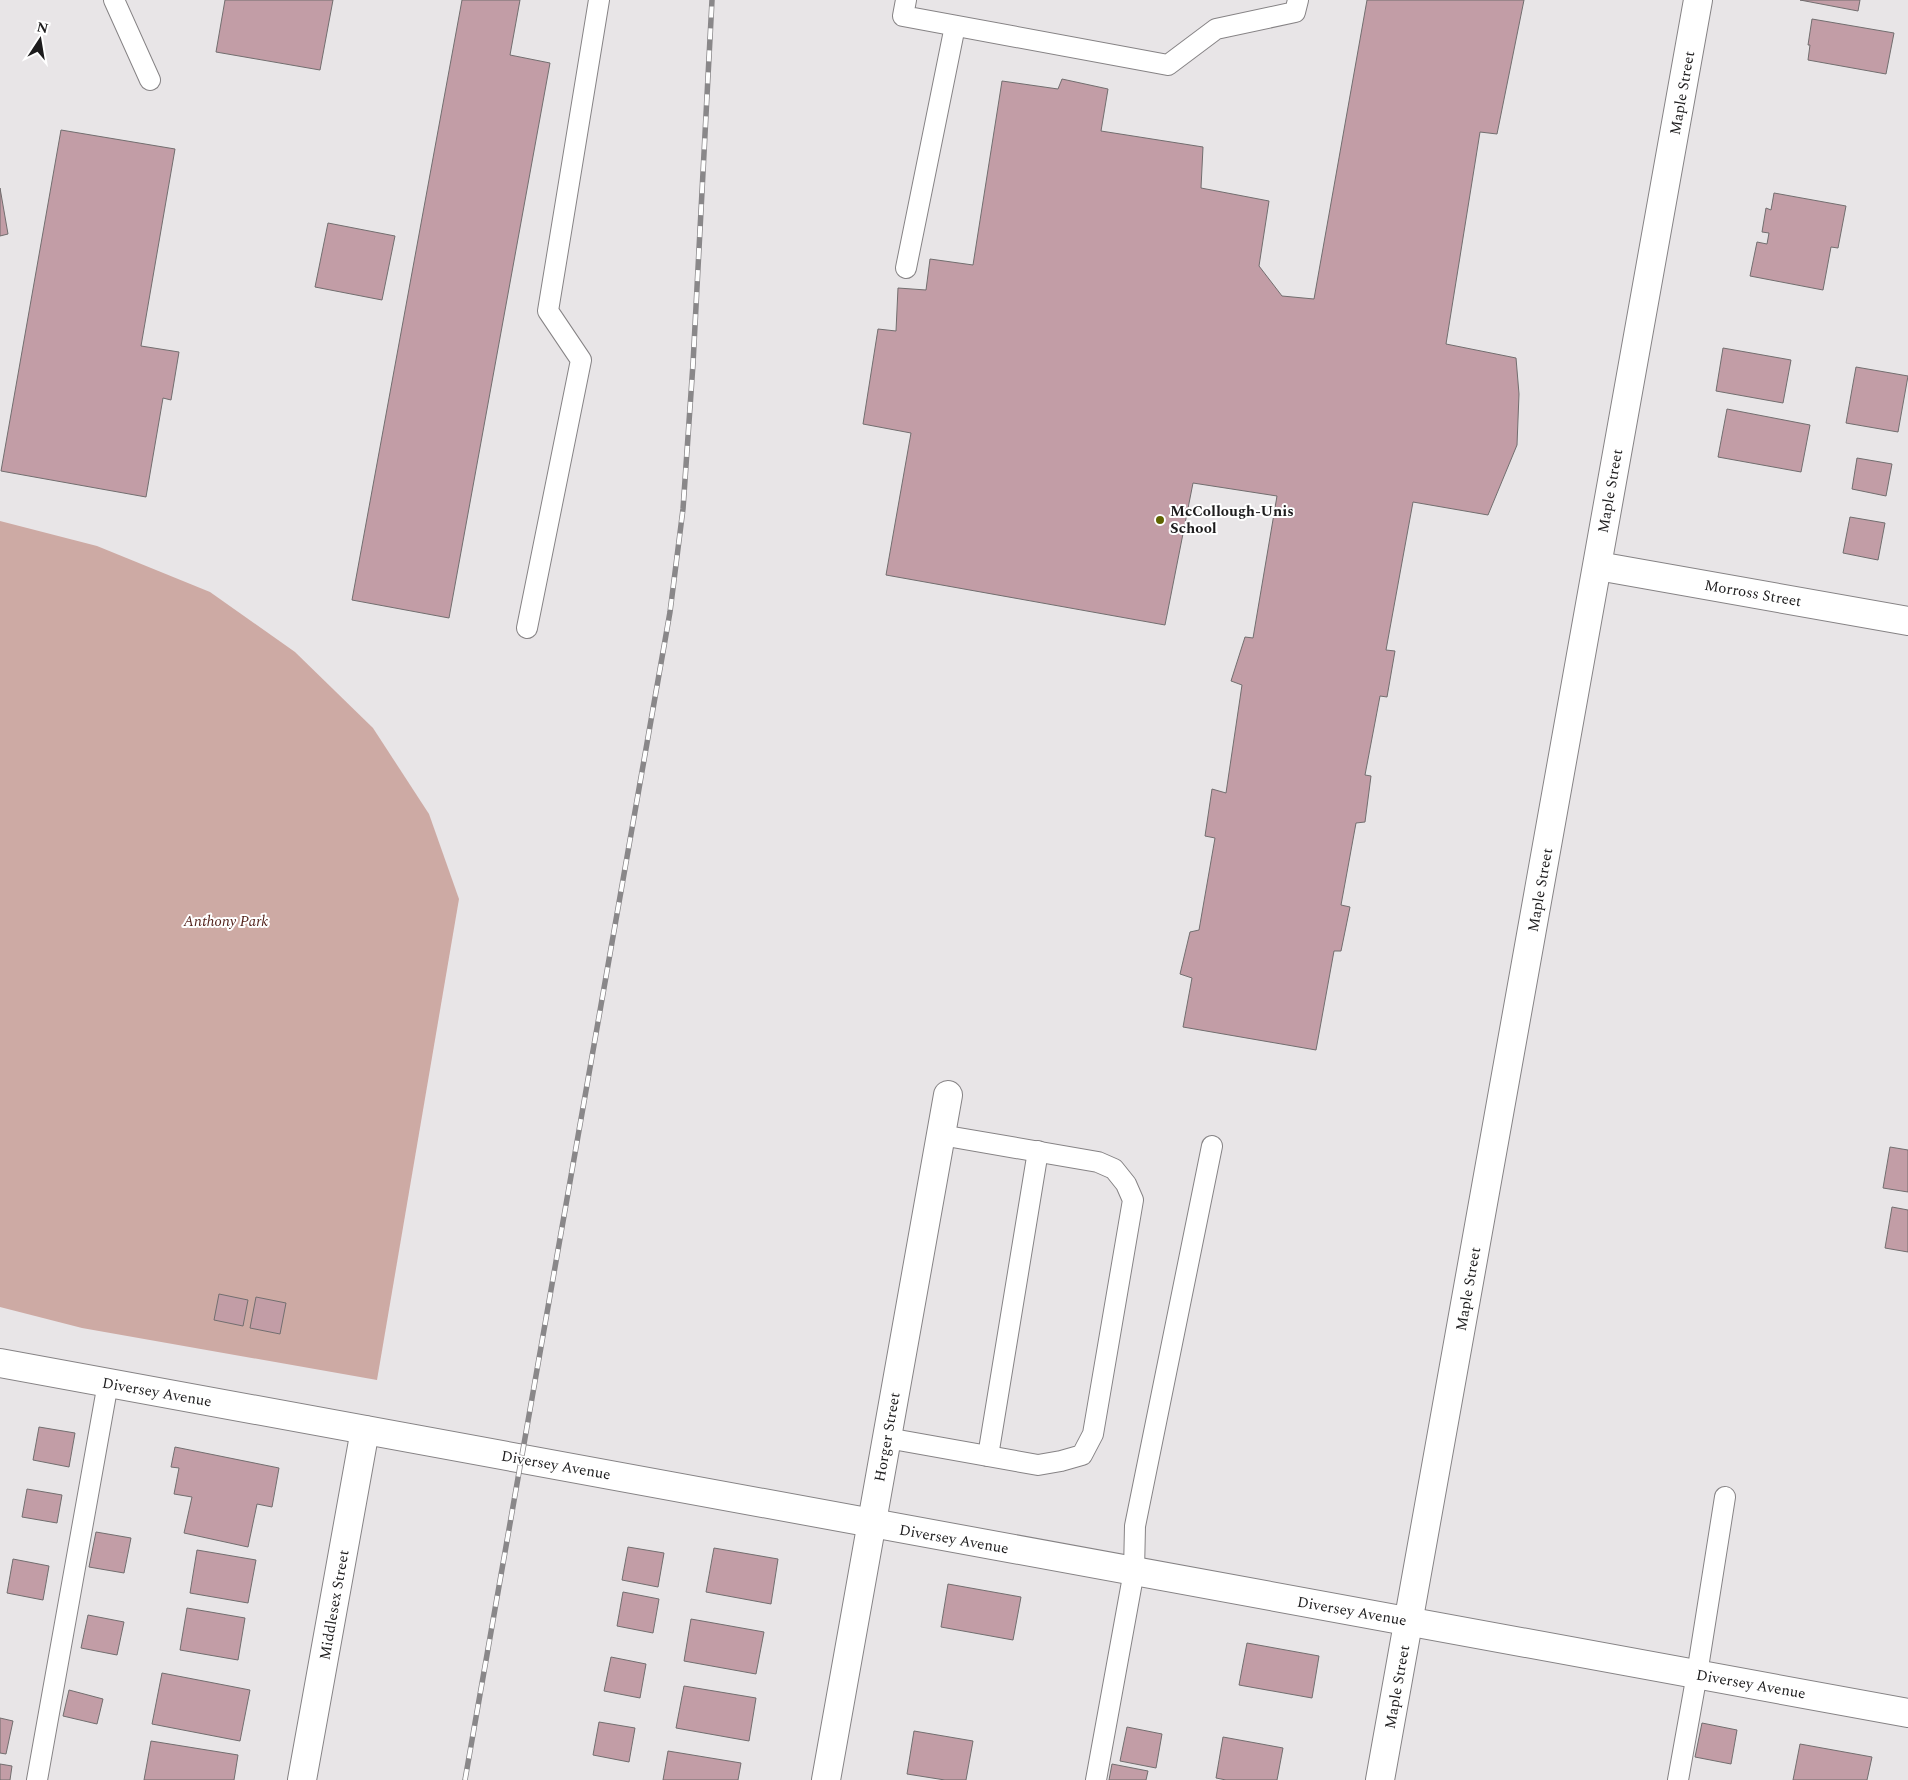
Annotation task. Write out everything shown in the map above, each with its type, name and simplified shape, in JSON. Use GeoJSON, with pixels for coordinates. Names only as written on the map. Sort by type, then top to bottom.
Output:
{"type":"FeatureCollection","features":[{"type":"Feature","properties":{"kind":"street","name":"Maple Street"},"geometry":{"type":"LineString","coordinates":[[1380,1780],[1698,0]]}},
{"type":"Feature","properties":{"kind":"street","name":"Morross Street"},"geometry":{"type":"LineString","coordinates":[[1598,566],[1908,620]]}},
{"type":"Feature","properties":{"kind":"street","name":"Horger Street"},"geometry":{"type":"LineString","coordinates":[[826,1780],[948,1095]]}},
{"type":"Feature","properties":{"kind":"street","name":"Diversey Avenue"},"geometry":{"type":"LineString","coordinates":[[0,1364],[1908,1713]]}},
{"type":"Feature","properties":{"kind":"street","name":"Middlesex Street"},"geometry":{"type":"LineString","coordinates":[[302,1780],[365,1430]]}},
{"type":"Feature","properties":{"kind":"lane"},"geometry":{"type":"LineString","coordinates":[[114,0],[150,80]]}},
{"type":"Feature","properties":{"kind":"lane"},"geometry":{"type":"LineString","coordinates":[[527,628],[580,360],[548,311],[599,0]]}},
{"type":"Feature","properties":{"kind":"lane"},"geometry":{"type":"LineString","coordinates":[[906,0],[903,16],[1168,66],[1216,29],[1295,12],[1298,0]]}},
{"type":"Feature","properties":{"kind":"lane"},"geometry":{"type":"LineString","coordinates":[[906,268],[955,26]]}},
{"type":"Feature","properties":{"kind":"lane"},"geometry":{"type":"LineString","coordinates":[[887,1438],[1038,1464],[1060,1462],[1082,1455],[1093,1434],[1133,1200],[1126,1184],[1114,1169],[1098,1162],[941,1135]]}},
{"type":"Feature","properties":{"kind":"lane"},"geometry":{"type":"LineString","coordinates":[[1096,1780],[1134,1572],[1135,1526],[1212,1146]]}},
{"type":"Feature","properties":{"kind":"lane"},"geometry":{"type":"LineString","coordinates":[[988,1456],[1038,1151]]}},
{"type":"Feature","properties":{"kind":"lane"},"geometry":{"type":"LineString","coordinates":[[38,1780],[108,1383]]}},
{"type":"Feature","properties":{"kind":"lane"},"geometry":{"type":"LineString","coordinates":[[1678,1780],[1725,1497]]}},
{"type":"Feature","properties":{"kind":"green space","name":"Anthony Park"},"geometry":{"type":"Polygon","coordinates":[[[0,521],[97,546],[210,592],[295,652],[373,728],[429,814],[459,899],[377,1380],[82,1328],[0,1307],[0,521]]]}},
{"type":"Feature","properties":{"kind":"building"},"geometry":{"type":"Polygon","coordinates":[[[225,0],[333,0],[320,70],[216,52],[225,0]]]}},
{"type":"Feature","properties":{"kind":"building"},"geometry":{"type":"Polygon","coordinates":[[[462,0],[520,0],[510,55],[550,63],[449,618],[352,600],[462,0]]]}},
{"type":"Feature","properties":{"kind":"building"},"geometry":{"type":"Polygon","coordinates":[[[1367,0],[1524,0],[1497,134],[1480,132],[1446,344],[1516,358],[1519,394],[1517,445],[1488,515],[1413,502],[1386,650],[1395,651],[1387,697],[1380,696],[1365,775],[1371,776],[1365,822],[1356,823],[1341,905],[1350,907],[1341,951],[1334,951],[1316,1050],[1183,1027],[1192,978],[1180,974],[1190,932],[1199,930],[1215,838],[1205,836],[1212,789],[1226,793],[1242,685],[1231,681],[1245,637],[1253,638],[1277,496],[1193,483],[1165,625],[886,575],[911,433],[863,424],[878,329],[896,331],[898,288],[926,290],[930,259],[973,265],[1002,81],[1058,89],[1062,79],[1108,89],[1101,131],[1203,147],[1201,188],[1269,201],[1259,266],[1282,296],[1314,299],[1367,0]]]}},
{"type":"Feature","properties":{"kind":"building"},"geometry":{"type":"Polygon","coordinates":[[[1800,0],[1860,0],[1858,11],[1800,0]]]}},
{"type":"Feature","properties":{"kind":"building"},"geometry":{"type":"Polygon","coordinates":[[[1812,19],[1894,33],[1886,74],[1808,60],[1812,19]]]}},
{"type":"Feature","properties":{"kind":"building"},"geometry":{"type":"Polygon","coordinates":[[[61,130],[175,149],[141,346],[179,352],[171,400],[163,398],[146,497],[1,471],[61,130]]]}},
{"type":"Feature","properties":{"kind":"building"},"geometry":{"type":"Polygon","coordinates":[[[0,188],[8,234],[0,236],[0,188]]]}},
{"type":"Feature","properties":{"kind":"building"},"geometry":{"type":"Polygon","coordinates":[[[1774,193],[1846,206],[1838,248],[1831,247],[1823,290],[1750,276],[1757,242],[1767,244],[1769,233],[1762,232],[1766,208],[1771,210],[1774,193]]]}},
{"type":"Feature","properties":{"kind":"building"},"geometry":{"type":"Polygon","coordinates":[[[328,223],[395,236],[382,300],[315,287],[328,223]]]}},
{"type":"Feature","properties":{"kind":"building"},"geometry":{"type":"Polygon","coordinates":[[[1723,348],[1791,360],[1783,403],[1716,391],[1723,348]]]}},
{"type":"Feature","properties":{"kind":"building"},"geometry":{"type":"Polygon","coordinates":[[[1856,367],[1908,376],[1898,432],[1846,423],[1856,367]]]}},
{"type":"Feature","properties":{"kind":"building"},"geometry":{"type":"Polygon","coordinates":[[[1727,409],[1810,425],[1801,472],[1718,457],[1727,409]]]}},
{"type":"Feature","properties":{"kind":"building"},"geometry":{"type":"Polygon","coordinates":[[[1857,458],[1892,464],[1886,496],[1852,489],[1857,458]]]}},
{"type":"Feature","properties":{"kind":"building"},"geometry":{"type":"Polygon","coordinates":[[[1850,517],[1885,523],[1878,560],[1843,553],[1850,517]]]}},
{"type":"Feature","properties":{"kind":"building"},"geometry":{"type":"Polygon","coordinates":[[[1890,1147],[1908,1150],[1908,1192],[1883,1188],[1890,1147]]]}},
{"type":"Feature","properties":{"kind":"building"},"geometry":{"type":"Polygon","coordinates":[[[1892,1207],[1908,1210],[1908,1252],[1885,1248],[1892,1207]]]}},
{"type":"Feature","properties":{"kind":"building"},"geometry":{"type":"Polygon","coordinates":[[[219,1294],[248,1300],[243,1326],[214,1320],[219,1294]]]}},
{"type":"Feature","properties":{"kind":"building"},"geometry":{"type":"Polygon","coordinates":[[[256,1297],[286,1303],[280,1334],[250,1328],[256,1297]]]}},
{"type":"Feature","properties":{"kind":"building"},"geometry":{"type":"Polygon","coordinates":[[[39,1427],[75,1433],[69,1467],[33,1460],[39,1427]]]}},
{"type":"Feature","properties":{"kind":"building"},"geometry":{"type":"Polygon","coordinates":[[[175,1447],[279,1468],[272,1507],[257,1504],[248,1547],[184,1533],[192,1497],[174,1494],[179,1468],[171,1467],[175,1447]]]}},
{"type":"Feature","properties":{"kind":"building"},"geometry":{"type":"Polygon","coordinates":[[[27,1489],[62,1495],[57,1523],[22,1517],[27,1489]]]}},
{"type":"Feature","properties":{"kind":"building"},"geometry":{"type":"Polygon","coordinates":[[[96,1532],[131,1538],[124,1573],[89,1567],[96,1532]]]}},
{"type":"Feature","properties":{"kind":"building"},"geometry":{"type":"Polygon","coordinates":[[[628,1547],[664,1553],[658,1587],[622,1580],[628,1547]]]}},
{"type":"Feature","properties":{"kind":"building"},"geometry":{"type":"Polygon","coordinates":[[[714,1548],[778,1559],[771,1604],[706,1592],[714,1548]]]}},
{"type":"Feature","properties":{"kind":"building"},"geometry":{"type":"Polygon","coordinates":[[[197,1550],[256,1560],[248,1603],[190,1593],[197,1550]]]}},
{"type":"Feature","properties":{"kind":"building"},"geometry":{"type":"Polygon","coordinates":[[[13,1559],[49,1566],[43,1600],[7,1593],[13,1559]]]}},
{"type":"Feature","properties":{"kind":"building"},"geometry":{"type":"Polygon","coordinates":[[[948,1584],[1021,1597],[1013,1640],[941,1627],[948,1584]]]}},
{"type":"Feature","properties":{"kind":"building"},"geometry":{"type":"Polygon","coordinates":[[[623,1592],[659,1599],[653,1633],[617,1626],[623,1592]]]}},
{"type":"Feature","properties":{"kind":"building"},"geometry":{"type":"Polygon","coordinates":[[[187,1608],[245,1618],[238,1660],[180,1650],[187,1608]]]}},
{"type":"Feature","properties":{"kind":"building"},"geometry":{"type":"Polygon","coordinates":[[[88,1615],[124,1622],[117,1655],[81,1648],[88,1615]]]}},
{"type":"Feature","properties":{"kind":"building"},"geometry":{"type":"Polygon","coordinates":[[[691,1619],[764,1632],[756,1674],[684,1661],[691,1619]]]}},
{"type":"Feature","properties":{"kind":"building"},"geometry":{"type":"Polygon","coordinates":[[[1247,1643],[1319,1656],[1312,1698],[1239,1685],[1247,1643]]]}},
{"type":"Feature","properties":{"kind":"building"},"geometry":{"type":"Polygon","coordinates":[[[611,1657],[646,1664],[640,1698],[604,1691],[611,1657]]]}},
{"type":"Feature","properties":{"kind":"building"},"geometry":{"type":"Polygon","coordinates":[[[162,1673],[250,1690],[240,1741],[152,1724],[162,1673]]]}},
{"type":"Feature","properties":{"kind":"building"},"geometry":{"type":"Polygon","coordinates":[[[684,1686],[756,1698],[749,1741],[676,1728],[684,1686]]]}},
{"type":"Feature","properties":{"kind":"building"},"geometry":{"type":"Polygon","coordinates":[[[69,1690],[103,1699],[97,1724],[63,1716],[69,1690]]]}},
{"type":"Feature","properties":{"kind":"building"},"geometry":{"type":"Polygon","coordinates":[[[0,1718],[13,1721],[6,1754],[0,1753],[0,1718]]]}},
{"type":"Feature","properties":{"kind":"building"},"geometry":{"type":"Polygon","coordinates":[[[599,1722],[635,1728],[629,1762],[593,1755],[599,1722]]]}},
{"type":"Feature","properties":{"kind":"building"},"geometry":{"type":"Polygon","coordinates":[[[1702,1723],[1737,1730],[1731,1764],[1695,1757],[1702,1723]]]}},
{"type":"Feature","properties":{"kind":"building"},"geometry":{"type":"Polygon","coordinates":[[[1127,1727],[1162,1734],[1156,1768],[1120,1761],[1127,1727]]]}},
{"type":"Feature","properties":{"kind":"building"},"geometry":{"type":"Polygon","coordinates":[[[914,1731],[973,1741],[966,1780],[945,1780],[907,1774],[914,1731]]]}},
{"type":"Feature","properties":{"kind":"building"},"geometry":{"type":"Polygon","coordinates":[[[1223,1737],[1283,1748],[1277,1780],[1226,1780],[1216,1778],[1223,1737]]]}},
{"type":"Feature","properties":{"kind":"building"},"geometry":{"type":"Polygon","coordinates":[[[151,1741],[238,1755],[234,1780],[144,1780],[151,1741]]]}},
{"type":"Feature","properties":{"kind":"building"},"geometry":{"type":"Polygon","coordinates":[[[1800,1744],[1872,1757],[1867,1780],[1793,1780],[1800,1744]]]}},
{"type":"Feature","properties":{"kind":"building"},"geometry":{"type":"Polygon","coordinates":[[[668,1751],[741,1763],[738,1780],[663,1780],[668,1751]]]}},
{"type":"Feature","properties":{"kind":"building"},"geometry":{"type":"Polygon","coordinates":[[[0,1764],[12,1766],[10,1780],[0,1780],[0,1764]]]}},
{"type":"Feature","properties":{"kind":"building"},"geometry":{"type":"Polygon","coordinates":[[[1112,1764],[1148,1771],[1146,1780],[1109,1780],[1112,1764]]]}},
{"type":"Feature","properties":{"kind":"railway"},"geometry":{"type":"LineString","coordinates":[[465,1780],[670,612],[683,509],[693,364],[712,0]]}},
{"type":"Feature","properties":{"kind":"place","name":"McCollough-Unis School"},"geometry":{"type":"Point","coordinates":[1160,520]}}]}
